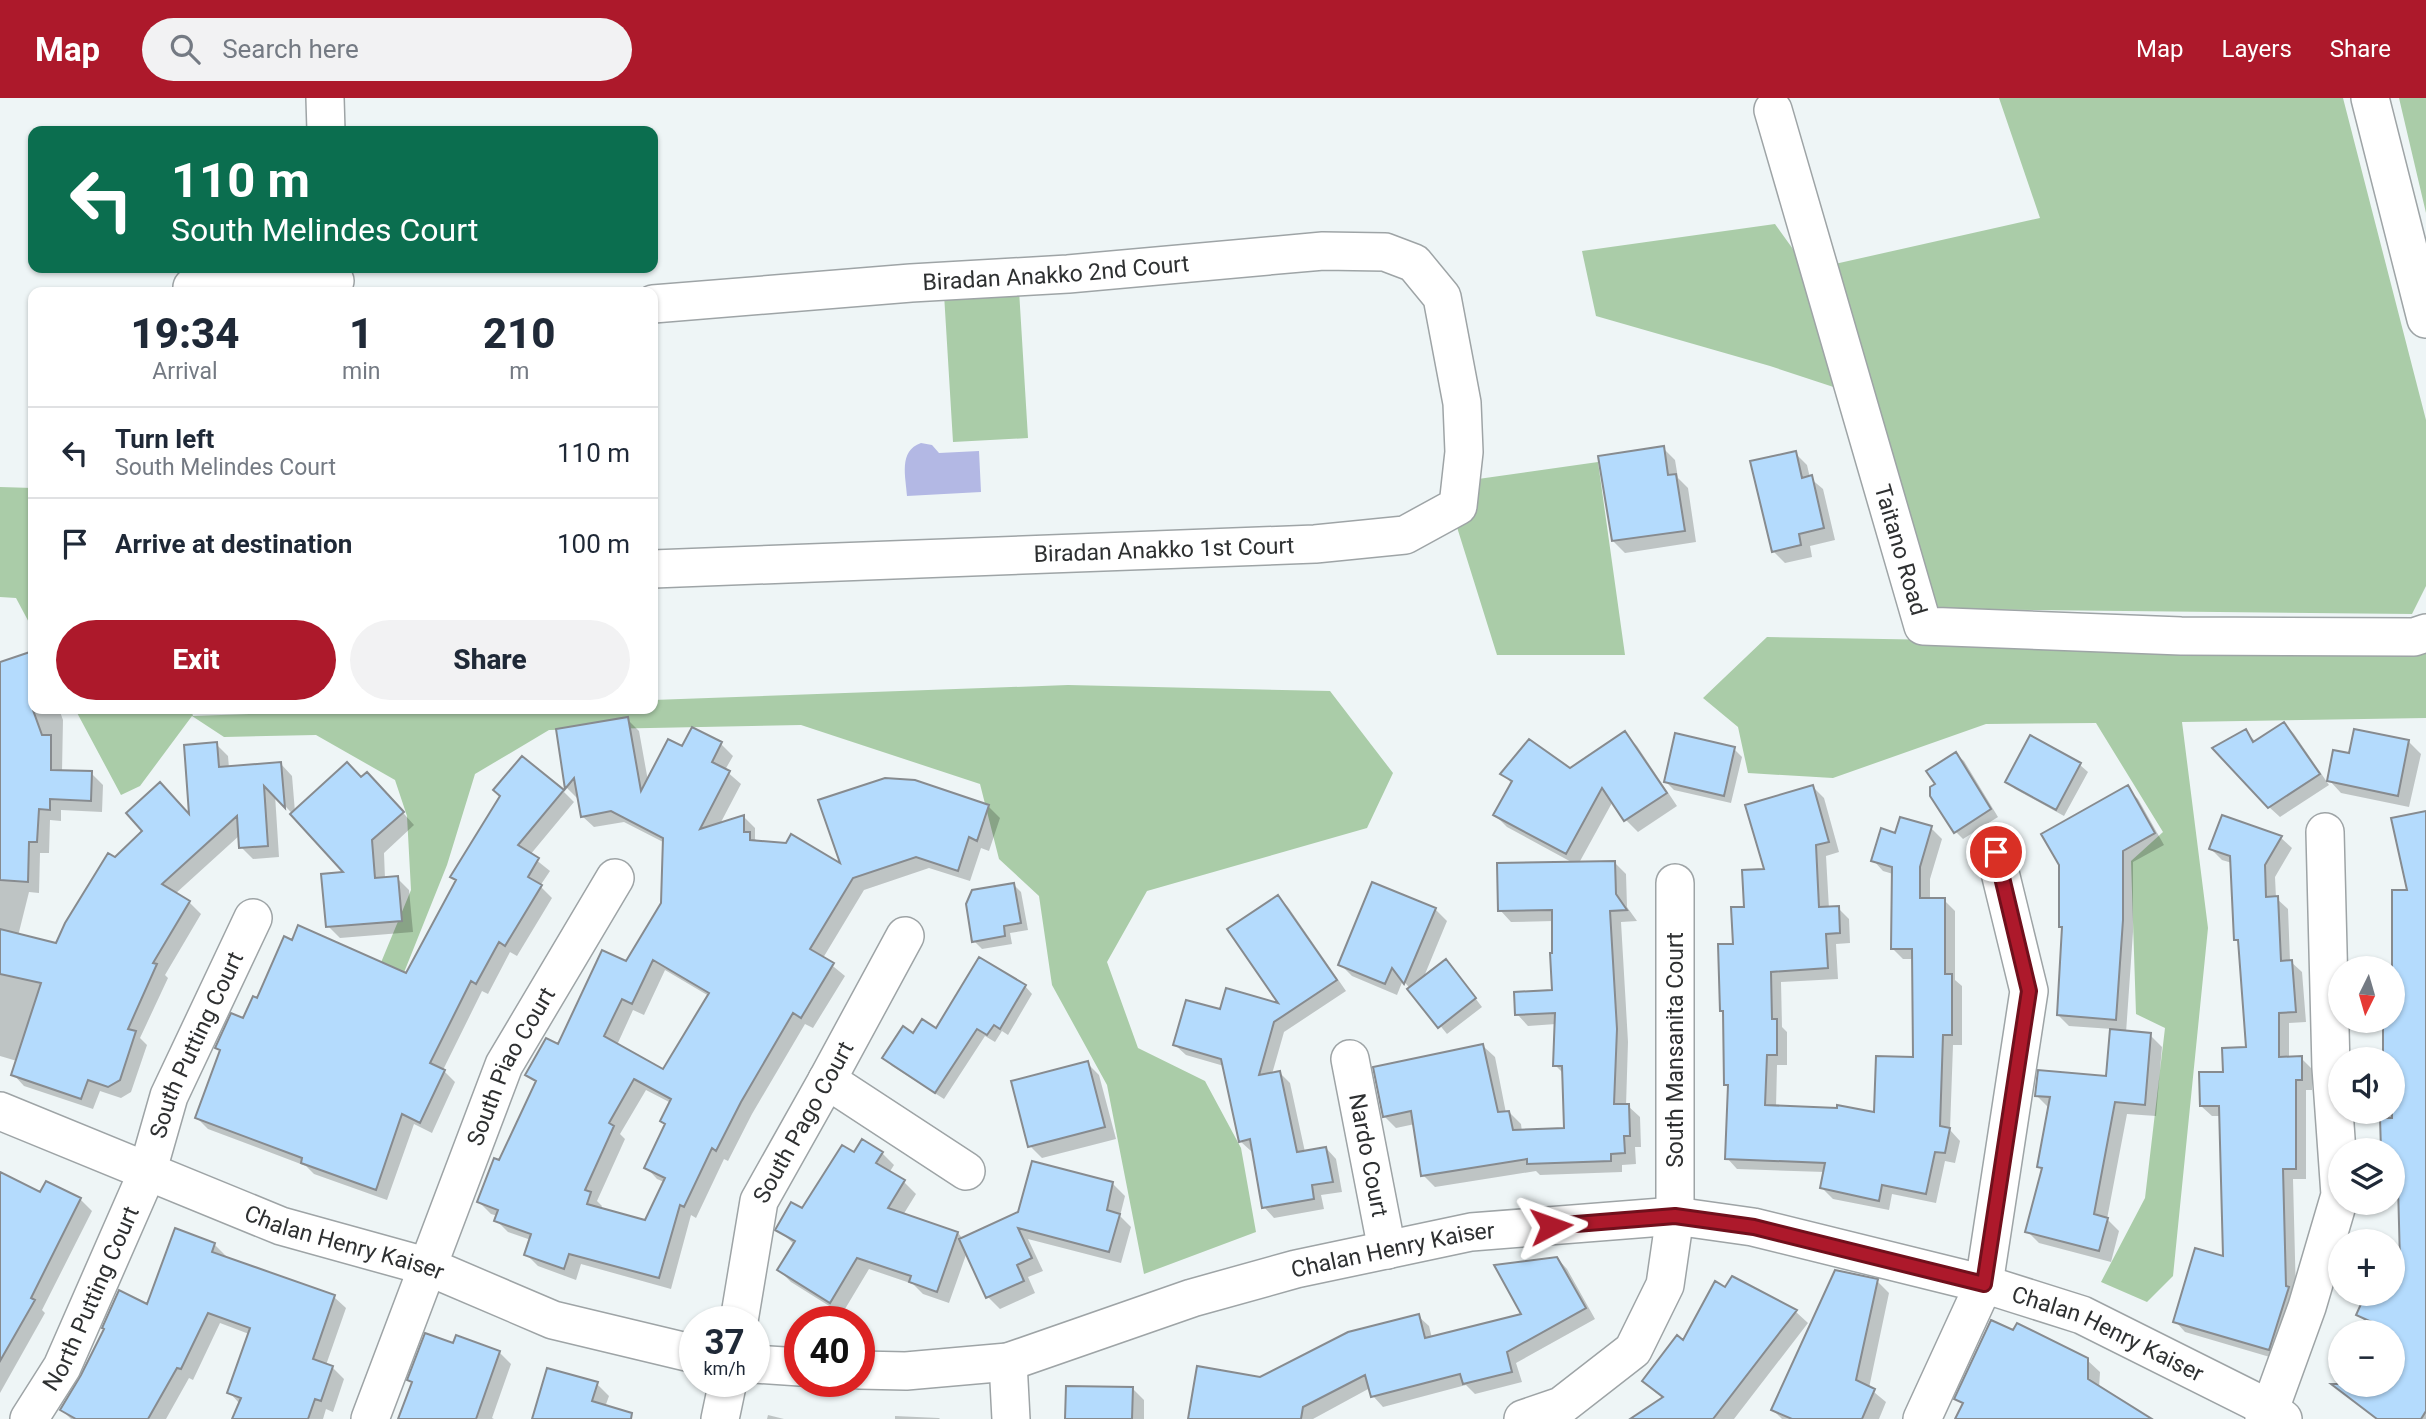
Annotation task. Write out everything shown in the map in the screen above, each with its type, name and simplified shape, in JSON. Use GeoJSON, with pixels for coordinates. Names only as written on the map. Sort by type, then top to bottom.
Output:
{"type":"FeatureCollection","features":[{"type":"Feature","properties":{"kind":"street"},"geometry":{"type":"LineString","coordinates":[[325,98],[326,126]]}},
{"type":"Feature","properties":{"kind":"street"},"geometry":{"type":"LineString","coordinates":[[2370,98],[2426,319]]}},
{"type":"Feature","properties":{"kind":"street","name":"Taitano Road"},"geometry":{"type":"LineString","coordinates":[[1773,110],[1923,626],[2181,636],[2414,637],[2426,633]]}},
{"type":"Feature","properties":{"kind":"street","name":"Biradan Anakko 2nd Court"},"geometry":{"type":"LineString","coordinates":[[658,304],[911,283],[1068,274],[1323,251],[1385,252],[1414,262],[1442,298]]}},
{"type":"Feature","properties":{"kind":"street"},"geometry":{"type":"LineString","coordinates":[[192,287],[335,280]]}},
{"type":"Feature","properties":{"kind":"street","name":"Biradan Anakko 1st Court"},"geometry":{"type":"LineString","coordinates":[[658,569],[1315,544],[1405,534],[1458,506],[1464,452],[1462,403],[1442,298]]}},
{"type":"Feature","properties":{"kind":"street"},"geometry":{"type":"LineString","coordinates":[[2272,1416],[2340,1195],[2331,1068],[2325,832]]}},
{"type":"Feature","properties":{"kind":"street"},"geometry":{"type":"LineString","coordinates":[[1922,1419],[1984,1284],[2029,991],[1996,852]]}},
{"type":"Feature","properties":{"kind":"street","name":"South Piao Court"},"geometry":{"type":"LineString","coordinates":[[370,1419],[505,1065],[615,878]]}},
{"type":"Feature","properties":{"kind":"street","name":"South Mansanita Court"},"geometry":{"type":"LineString","coordinates":[[1523,1419],[1561,1406],[1633,1350],[1665,1285],[1675,1216],[1675,883]]}},
{"type":"Feature","properties":{"kind":"street","name":"South Putting Court"},"geometry":{"type":"LineString","coordinates":[[147,1173],[169,1097],[253,918]]}},
{"type":"Feature","properties":{"kind":"street","name":"South Pago Court"},"geometry":{"type":"LineString","coordinates":[[740,1306],[758,1201],[905,936]]}},
{"type":"Feature","properties":{"kind":"street","name":"Nardo Court"},"geometry":{"type":"LineString","coordinates":[[1350,1059],[1387,1250]]}},
{"type":"Feature","properties":{"kind":"street"},"geometry":{"type":"LineString","coordinates":[[827,1080],[966,1171]]}},
{"type":"Feature","properties":{"kind":"street","name":"Chalan Henry Kaiser"},"geometry":{"type":"LineString","coordinates":[[0,1111],[281,1226],[429,1268],[553,1320],[679,1350]]}},
{"type":"Feature","properties":{"kind":"street","name":"North Putting Court"},"geometry":{"type":"LineString","coordinates":[[29,1419],[62,1367],[147,1173]]}},
{"type":"Feature","properties":{"kind":"street","name":"Chalan Henry Kaiser"},"geometry":{"type":"LineString","coordinates":[[875,1370],[905,1371],[1008,1362],[1192,1298],[1296,1269],[1471,1232],[1675,1216],[1754,1227],[1984,1284],[2082,1315],[2272,1416]]}},
{"type":"Feature","properties":{"kind":"street"},"geometry":{"type":"LineString","coordinates":[[1008,1362],[1011,1419]]}},
{"type":"Feature","properties":{"kind":"street"},"geometry":{"type":"LineString","coordinates":[[720,1419],[725,1397]]}},
{"type":"Feature","properties":{"kind":"green space"},"geometry":{"type":"Polygon","coordinates":[[[1999,98],[2343,98],[2426,420],[2426,586],[2412,614],[1938,609],[1876,401],[1770,366],[1596,316],[1582,251],[1775,224],[1808,270],[2040,218],[1999,98]]]}},
{"type":"Feature","properties":{"kind":"green space"},"geometry":{"type":"Polygon","coordinates":[[[2399,98],[2426,98],[2426,213],[2399,98]]]}},
{"type":"Feature","properties":{"kind":"green space"},"geometry":{"type":"Polygon","coordinates":[[[1019,290],[1028,438],[953,442],[944,294],[1019,290]]]}},
{"type":"Feature","properties":{"kind":"green space"},"geometry":{"type":"Polygon","coordinates":[[[1598,462],[1625,655],[1497,655],[1456,524],[1471,480],[1598,462]]]}},
{"type":"Feature","properties":{"kind":"green space"},"geometry":{"type":"Polygon","coordinates":[[[0,487],[28,488],[28,621],[16,598],[0,597],[0,487]]]}},
{"type":"Feature","properties":{"kind":"green space"},"geometry":{"type":"Polygon","coordinates":[[[1767,637],[2426,648],[2426,718],[2182,722],[2208,928],[2173,1276],[2147,1302],[2101,1282],[2145,1198],[2165,1028],[2136,1014],[2131,861],[2163,832],[2096,723],[1986,724],[1833,778],[1748,773],[1738,727],[1703,698],[1767,637]]]}},
{"type":"Feature","properties":{"kind":"green space"},"geometry":{"type":"Polygon","coordinates":[[[1068,685],[1330,691],[1393,773],[1367,828],[1147,891],[1107,962],[1138,1048],[1205,1081],[1241,1148],[1256,1232],[1144,1274],[1107,1085],[1052,985],[1039,896],[999,859],[980,784],[801,725],[549,730],[475,774],[447,865],[397,990],[363,1006],[411,890],[407,816],[395,780],[316,735],[224,737],[192,716],[140,786],[121,795],[78,714],[658,714],[658,700],[1068,685]]]}},
{"type":"Feature","properties":{"kind":"water"},"geometry":{"type":"Polygon","coordinates":[[[921,443],[932,445],[939,453],[979,451],[981,492],[907,496],[906,458],[914,447],[921,443]]]}},
{"type":"Feature","properties":{"kind":"building"},"geometry":{"type":"Polygon","coordinates":[[[1664,446],[1668,475],[1676,474],[1685,531],[1612,541],[1598,456],[1664,446]]]}},
{"type":"Feature","properties":{"kind":"building"},"geometry":{"type":"Polygon","coordinates":[[[1796,451],[1802,478],[1812,475],[1824,528],[1799,534],[1801,545],[1772,552],[1750,461],[1796,451]]]}},
{"type":"Feature","properties":{"kind":"building"},"geometry":{"type":"Polygon","coordinates":[[[28,653],[28,714],[34,714],[42,735],[51,735],[51,770],[92,771],[91,801],[50,799],[50,810],[39,809],[37,842],[29,842],[28,882],[0,880],[0,662],[28,653]]]}},
{"type":"Feature","properties":{"kind":"building"},"geometry":{"type":"Polygon","coordinates":[[[628,717],[641,791],[668,739],[682,746],[692,727],[722,742],[712,762],[730,771],[700,829],[744,815],[744,832],[750,832],[750,840],[786,843],[791,834],[840,863],[818,800],[885,778],[915,780],[989,805],[977,841],[969,837],[958,871],[916,857],[853,878],[810,949],[834,963],[801,1018],[793,1013],[716,1151],[712,1148],[684,1207],[680,1205],[659,1278],[569,1254],[564,1269],[524,1255],[531,1234],[494,1221],[498,1210],[477,1202],[494,1158],[499,1160],[536,1081],[525,1075],[546,1038],[558,1044],[602,950],[626,961],[661,903],[663,838],[611,811],[581,817],[574,778],[565,789],[556,729],[628,717]],[[653,960],[632,1004],[622,999],[604,1036],[663,1069],[709,993],[653,960]],[[634,1079],[609,1123],[614,1126],[585,1190],[591,1192],[587,1204],[645,1220],[665,1178],[644,1168],[665,1124],[660,1121],[671,1099],[634,1079]]]}},
{"type":"Feature","properties":{"kind":"building"},"geometry":{"type":"Polygon","coordinates":[[[2284,722],[2320,774],[2268,808],[2212,748],[2246,729],[2253,742],[2284,722]]]}},
{"type":"Feature","properties":{"kind":"building"},"geometry":{"type":"Polygon","coordinates":[[[2354,729],[2409,740],[2398,796],[2327,781],[2333,750],[2349,753],[2354,729]]]}},
{"type":"Feature","properties":{"kind":"building"},"geometry":{"type":"Polygon","coordinates":[[[1625,731],[1667,793],[1624,821],[1602,788],[1566,854],[1493,815],[1512,781],[1500,774],[1529,739],[1570,768],[1625,731]]]}},
{"type":"Feature","properties":{"kind":"building"},"geometry":{"type":"Polygon","coordinates":[[[1675,733],[1735,747],[1724,796],[1664,782],[1675,733]]]}},
{"type":"Feature","properties":{"kind":"building"},"geometry":{"type":"Polygon","coordinates":[[[2030,735],[2081,763],[2056,810],[2005,782],[2030,735]]]}},
{"type":"Feature","properties":{"kind":"building"},"geometry":{"type":"Polygon","coordinates":[[[217,742],[219,767],[281,762],[285,808],[264,786],[268,846],[239,848],[237,816],[162,884],[190,901],[153,963],[157,964],[128,1029],[136,1031],[120,1080],[108,1087],[88,1080],[81,1099],[11,1075],[41,983],[0,974],[0,929],[56,943],[65,923],[108,853],[115,857],[142,831],[126,813],[160,782],[189,814],[184,745],[217,742]]]}},
{"type":"Feature","properties":{"kind":"building"},"geometry":{"type":"Polygon","coordinates":[[[1956,752],[1991,809],[1954,833],[1930,796],[1930,787],[1935,784],[1926,771],[1956,752]]]}},
{"type":"Feature","properties":{"kind":"building"},"geometry":{"type":"Polygon","coordinates":[[[522,756],[564,790],[518,845],[539,858],[528,877],[542,885],[505,946],[499,942],[476,984],[471,981],[430,1063],[445,1070],[420,1123],[402,1114],[376,1190],[301,1163],[302,1158],[195,1118],[220,1050],[215,1048],[231,1013],[243,1018],[253,996],[257,998],[284,936],[292,940],[298,925],[406,973],[456,880],[450,877],[500,796],[493,790],[522,756]]]}},
{"type":"Feature","properties":{"kind":"building"},"geometry":{"type":"Polygon","coordinates":[[[347,762],[361,777],[367,772],[404,812],[372,840],[375,878],[398,876],[402,921],[326,927],[321,874],[343,872],[290,814],[347,762]]]}},
{"type":"Feature","properties":{"kind":"building"},"geometry":{"type":"Polygon","coordinates":[[[1813,785],[1829,842],[1816,845],[1819,907],[1839,906],[1840,933],[1826,934],[1828,968],[1771,972],[1772,1019],[1777,1019],[1777,1055],[1767,1055],[1765,1105],[1837,1108],[1837,1105],[1874,1112],[1876,1056],[1913,1057],[1912,949],[1891,949],[1892,867],[1871,861],[1881,828],[1895,833],[1900,817],[1932,826],[1920,867],[1920,898],[1945,898],[1945,974],[1952,974],[1952,1035],[1943,1035],[1940,1126],[1950,1128],[1945,1153],[1935,1152],[1926,1194],[1882,1185],[1879,1201],[1820,1188],[1825,1163],[1725,1159],[1728,1085],[1724,1085],[1723,1011],[1720,1011],[1718,944],[1733,944],[1731,907],[1744,907],[1742,870],[1764,869],[1745,805],[1813,785]]]}},
{"type":"Feature","properties":{"kind":"building"},"geometry":{"type":"Polygon","coordinates":[[[2128,785],[2155,833],[2123,851],[2123,920],[2116,1020],[2057,1015],[2062,927],[2059,927],[2059,865],[2041,834],[2128,785]]]}},
{"type":"Feature","properties":{"kind":"building"},"geometry":{"type":"Polygon","coordinates":[[[2426,811],[2426,1411],[2421,1419],[2377,1419],[2348,1397],[2405,1397],[2405,1320],[2367,1320],[2356,1315],[2360,1306],[2405,1306],[2405,1229],[2399,1229],[2399,1215],[2405,1215],[2405,1138],[2381,1138],[2380,1124],[2405,1124],[2405,1047],[2383,1047],[2383,1033],[2405,1033],[2405,956],[2392,956],[2392,890],[2407,890],[2391,818],[2426,811]]]}},
{"type":"Feature","properties":{"kind":"building"},"geometry":{"type":"Polygon","coordinates":[[[2222,815],[2282,836],[2265,865],[2266,897],[2278,896],[2281,961],[2292,960],[2296,1012],[2279,1013],[2279,1057],[2302,1056],[2302,1080],[2296,1080],[2296,1169],[2283,1169],[2286,1286],[2289,1287],[2269,1350],[2173,1322],[2195,1248],[2223,1256],[2219,1106],[2200,1106],[2199,1072],[2223,1072],[2222,1048],[2246,1047],[2238,940],[2234,940],[2230,856],[2209,849],[2222,815]]]}},
{"type":"Feature","properties":{"kind":"building"},"geometry":{"type":"Polygon","coordinates":[[[1615,861],[1616,894],[1627,910],[1610,911],[1617,1029],[1614,1104],[1629,1104],[1630,1136],[1624,1136],[1625,1153],[1611,1154],[1611,1161],[1527,1164],[1527,1159],[1421,1176],[1411,1111],[1383,1117],[1373,1067],[1483,1044],[1498,1112],[1509,1111],[1513,1130],[1564,1128],[1562,1066],[1553,1066],[1555,1013],[1515,1015],[1514,992],[1552,990],[1552,910],[1498,911],[1497,863],[1615,861]]]}},
{"type":"Feature","properties":{"kind":"building"},"geometry":{"type":"Polygon","coordinates":[[[1372,882],[1436,908],[1404,984],[1392,968],[1385,984],[1338,965],[1372,882]]]}},
{"type":"Feature","properties":{"kind":"building"},"geometry":{"type":"Polygon","coordinates":[[[1014,883],[1021,923],[1004,926],[1005,936],[972,942],[966,904],[972,890],[1014,883]]]}},
{"type":"Feature","properties":{"kind":"building"},"geometry":{"type":"Polygon","coordinates":[[[1278,895],[1337,980],[1274,1022],[1259,1075],[1280,1071],[1297,1152],[1326,1147],[1333,1182],[1312,1185],[1314,1199],[1262,1208],[1250,1139],[1239,1142],[1221,1059],[1173,1045],[1186,1000],[1220,1009],[1226,988],[1278,1003],[1227,929],[1278,895]]]}},
{"type":"Feature","properties":{"kind":"building"},"geometry":{"type":"Polygon","coordinates":[[[979,957],[1026,985],[1000,1029],[994,1025],[987,1035],[977,1029],[935,1093],[882,1058],[903,1026],[913,1033],[922,1019],[936,1028],[979,957]]]}},
{"type":"Feature","properties":{"kind":"building"},"geometry":{"type":"Polygon","coordinates":[[[1446,959],[1476,998],[1438,1028],[1407,989],[1446,959]]]}},
{"type":"Feature","properties":{"kind":"building"},"geometry":{"type":"Polygon","coordinates":[[[2110,1029],[2151,1033],[2145,1105],[2115,1102],[2094,1214],[2108,1218],[2099,1251],[2025,1232],[2042,1168],[2037,1167],[2050,1097],[2035,1096],[2038,1070],[2106,1076],[2110,1029]]]}},
{"type":"Feature","properties":{"kind":"building"},"geometry":{"type":"Polygon","coordinates":[[[1088,1061],[1105,1127],[1028,1147],[1011,1081],[1088,1061]]]}},
{"type":"Feature","properties":{"kind":"building"},"geometry":{"type":"Polygon","coordinates":[[[862,1139],[883,1152],[876,1163],[905,1180],[888,1208],[958,1232],[937,1292],[909,1282],[911,1276],[857,1258],[830,1303],[777,1270],[795,1241],[775,1230],[791,1202],[802,1208],[842,1145],[854,1152],[862,1139]]]}},
{"type":"Feature","properties":{"kind":"building"},"geometry":{"type":"Polygon","coordinates":[[[1032,1161],[1113,1182],[1107,1210],[1120,1214],[1109,1252],[1018,1228],[1032,1258],[1017,1265],[1024,1281],[986,1298],[959,1239],[1018,1212],[1032,1161]]]}},
{"type":"Feature","properties":{"kind":"building"},"geometry":{"type":"Polygon","coordinates":[[[0,1172],[40,1192],[46,1181],[81,1198],[31,1298],[35,1300],[0,1361],[0,1172]]]}},
{"type":"Feature","properties":{"kind":"building"},"geometry":{"type":"Polygon","coordinates":[[[175,1228],[215,1243],[212,1252],[335,1295],[313,1359],[333,1366],[321,1401],[315,1399],[308,1419],[232,1419],[241,1398],[227,1393],[250,1328],[208,1313],[181,1369],[177,1368],[148,1419],[76,1419],[60,1410],[104,1329],[102,1328],[119,1290],[147,1304],[175,1228]]]}},
{"type":"Feature","properties":{"kind":"building"},"geometry":{"type":"Polygon","coordinates":[[[1557,1257],[1586,1308],[1507,1352],[1512,1372],[1463,1384],[1460,1374],[1371,1397],[1365,1375],[1303,1407],[1301,1419],[1188,1419],[1197,1366],[1260,1377],[1348,1332],[1419,1314],[1425,1338],[1521,1314],[1494,1265],[1557,1257]]]}},
{"type":"Feature","properties":{"kind":"building"},"geometry":{"type":"Polygon","coordinates":[[[1835,1270],[1878,1279],[1856,1380],[1875,1389],[1862,1419],[1792,1419],[1771,1410],[1835,1270]]]}},
{"type":"Feature","properties":{"kind":"building"},"geometry":{"type":"Polygon","coordinates":[[[1732,1276],[1797,1310],[1713,1419],[1630,1419],[1663,1397],[1642,1381],[1677,1335],[1683,1340],[1715,1281],[1725,1287],[1732,1276]]]}},
{"type":"Feature","properties":{"kind":"building"},"geometry":{"type":"Polygon","coordinates":[[[1991,1320],[2013,1330],[2017,1323],[2088,1358],[2088,1379],[2152,1419],[1955,1419],[1963,1403],[1954,1399],[1991,1320]]]}},
{"type":"Feature","properties":{"kind":"building"},"geometry":{"type":"Polygon","coordinates":[[[425,1333],[453,1343],[456,1335],[500,1351],[476,1419],[398,1419],[412,1382],[407,1380],[425,1333]]]}},
{"type":"Feature","properties":{"kind":"building"},"geometry":{"type":"Polygon","coordinates":[[[547,1368],[598,1382],[592,1401],[632,1413],[631,1419],[532,1419],[547,1368]]]}},
{"type":"Feature","properties":{"kind":"building"},"geometry":{"type":"Polygon","coordinates":[[[1066,1386],[1133,1387],[1132,1419],[1065,1419],[1066,1386]]]}},
{"type":"Feature","properties":{"kind":"route"},"geometry":{"type":"LineString","coordinates":[[1551,1226],[1675,1216],[1754,1227],[1984,1284],[2029,991],[1996,852]]}}]}
